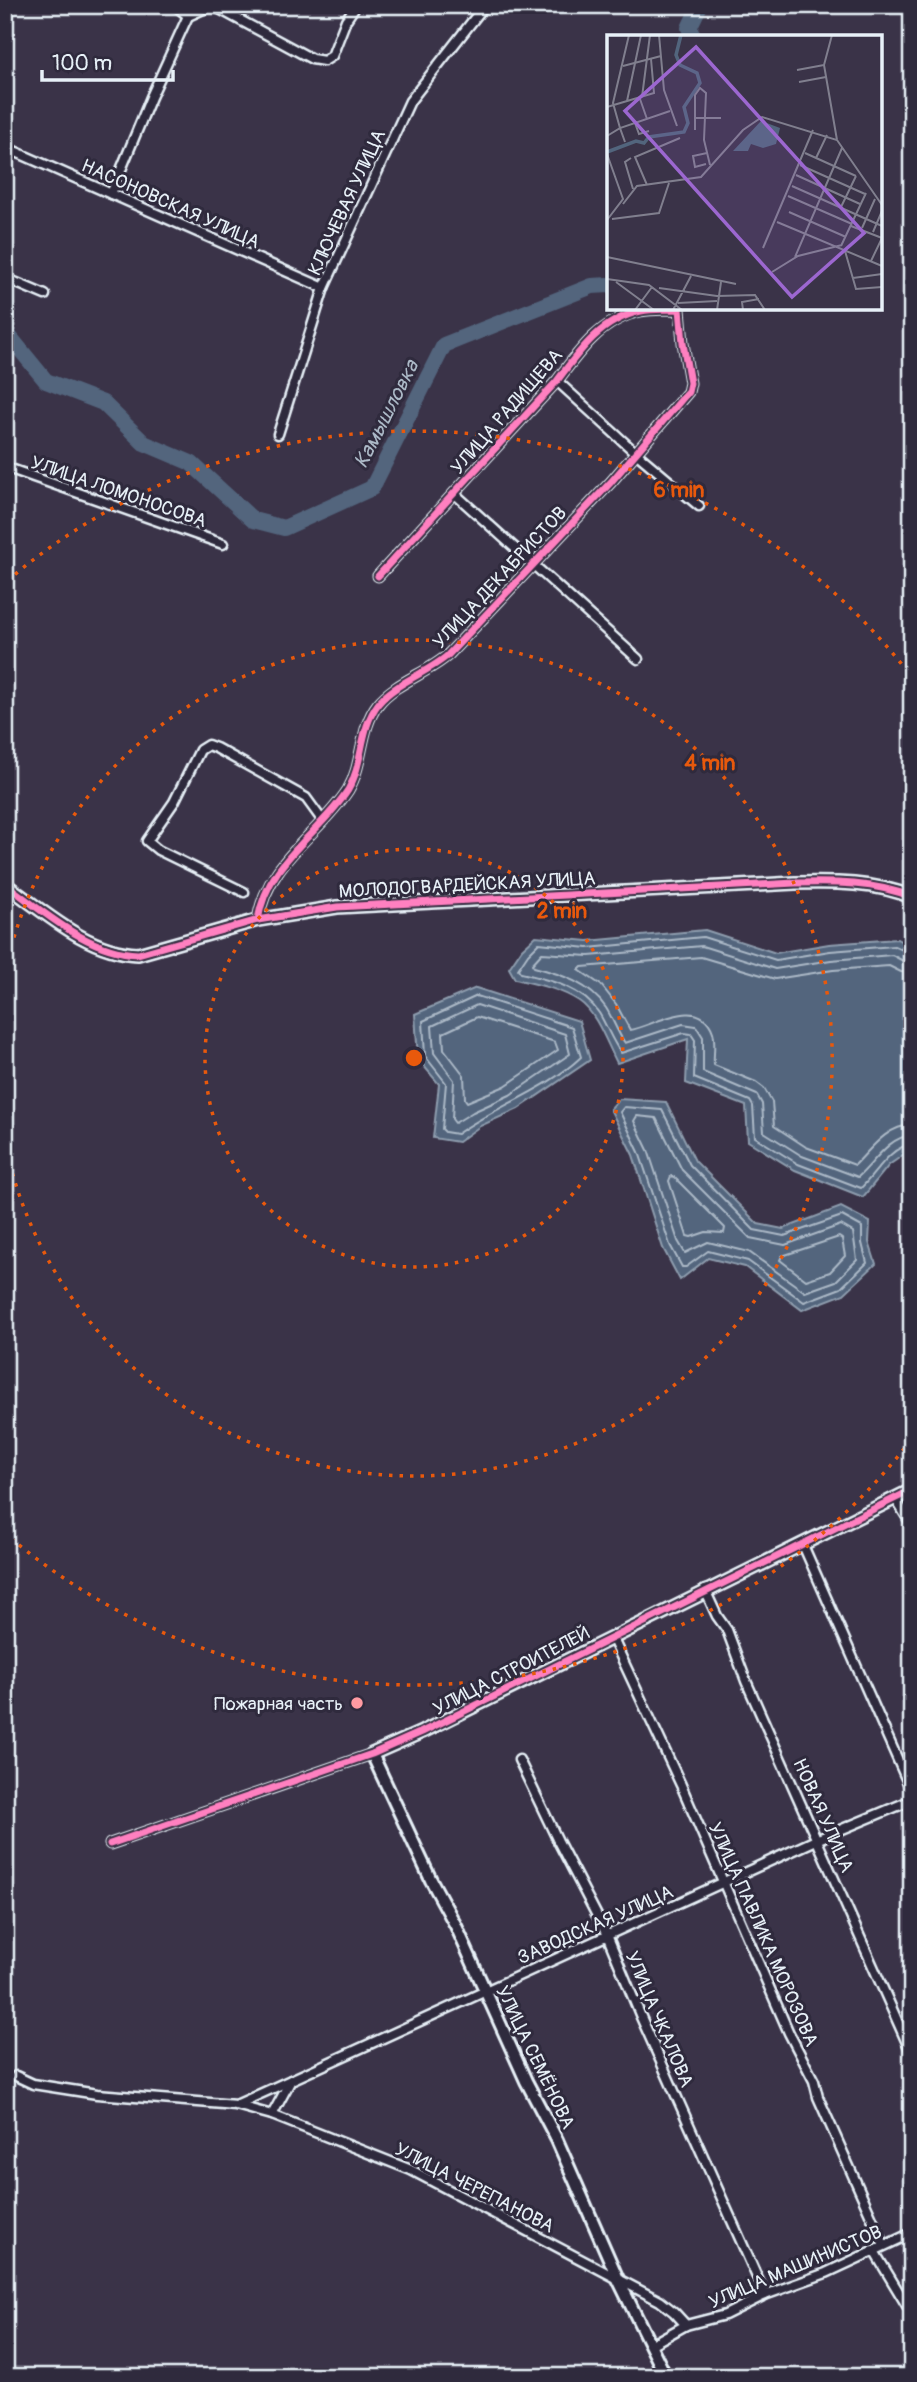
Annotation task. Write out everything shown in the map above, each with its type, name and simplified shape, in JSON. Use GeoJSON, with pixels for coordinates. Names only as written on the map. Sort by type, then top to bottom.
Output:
{"type":"FeatureCollection","features":[{"type":"Feature","properties":{"kind":"street"},"geometry":{"type":"LineString","coordinates":[[176,5],[188,16]]}},
{"type":"Feature","properties":{"kind":"street"},"geometry":{"type":"LineString","coordinates":[[111,194],[188,16],[212,5],[312,59],[324,61],[332,57],[346,20],[356,5]]}},
{"type":"Feature","properties":{"kind":"street","name":"КЛЮЧЕВАЯ УЛИЦА"},"geometry":{"type":"LineString","coordinates":[[278,434],[324,288],[410,101],[485,5]]}},
{"type":"Feature","properties":{"kind":"street","name":"НАСОНОВСКАЯ УЛИЦА"},"geometry":{"type":"LineString","coordinates":[[5,147],[324,288]]}},
{"type":"Feature","properties":{"kind":"street"},"geometry":{"type":"LineString","coordinates":[[5,278],[45,295]]}},
{"type":"Feature","properties":{"kind":"street","name":"УЛИЦА РАДИЩЕВА"},"geometry":{"type":"LineString","coordinates":[[378,576],[557,381],[580,350],[600,330],[641,311],[660,310]]}},
{"type":"Feature","properties":{"kind":"street","name":"УЛИЦА ДЕКАБРИСТОВ"},"geometry":{"type":"LineString","coordinates":[[258,920],[261,901],[269,884],[290,855],[338,803],[354,778],[366,730],[377,704],[394,690],[435,667],[448,655],[611,482],[688,392],[690,383],[680,310]]}},
{"type":"Feature","properties":{"kind":"street"},"geometry":{"type":"LineString","coordinates":[[557,381],[699,506]]}},
{"type":"Feature","properties":{"kind":"street","name":"УЛИЦА ЛОМОНОСОВА"},"geometry":{"type":"LineString","coordinates":[[5,467],[223,544]]}},
{"type":"Feature","properties":{"kind":"street"},"geometry":{"type":"LineString","coordinates":[[455,494],[638,659]]}},
{"type":"Feature","properties":{"kind":"street"},"geometry":{"type":"LineString","coordinates":[[244,892],[158,850],[147,841],[174,802],[200,750],[208,745],[216,748],[306,798],[322,820]]}},
{"type":"Feature","properties":{"kind":"street","name":"МОЛОДОГВАРДЕЙСКАЯ УЛИЦА"},"geometry":{"type":"LineString","coordinates":[[5,884],[82,938],[106,950],[123,954],[152,952],[258,920],[350,906],[795,883],[867,886],[912,897]]}},
{"type":"Feature","properties":{"kind":"street","name":"УЛИЦА СТРОИТЕЛЕЙ"},"geometry":{"type":"LineString","coordinates":[[110,1844],[372,1754],[422,1732],[912,1490]]}},
{"type":"Feature","properties":{"kind":"street"},"geometry":{"type":"LineString","coordinates":[[895,1498],[912,1525]]}},
{"type":"Feature","properties":{"kind":"street"},"geometry":{"type":"LineString","coordinates":[[803,1545],[912,1792]]}},
{"type":"Feature","properties":{"kind":"street","name":"НОВАЯ УЛИЦА"},"geometry":{"type":"LineString","coordinates":[[705,1590],[727,1630],[746,1681],[912,2054]]}},
{"type":"Feature","properties":{"kind":"street","name":"УЛИЦА ПАВЛИКА МОРОЗОВА"},"geometry":{"type":"LineString","coordinates":[[612,1637],[789,2033],[814,2081],[818,2097],[884,2245]]}},
{"type":"Feature","properties":{"kind":"street","name":"УЛИЦА СЕМЁНОВА"},"geometry":{"type":"LineString","coordinates":[[372,1754],[431,1880],[456,1926],[526,2081],[557,2140],[618,2279],[666,2377]]}},
{"type":"Feature","properties":{"kind":"street","name":"УЛИЦА ЧКАЛОВА"},"geometry":{"type":"LineString","coordinates":[[519,1760],[607,1935],[640,2017],[765,2295]]}},
{"type":"Feature","properties":{"kind":"street","name":"ЗАВОДСКАЯ УЛИЦА"},"geometry":{"type":"LineString","coordinates":[[236,2105],[816,1840],[912,1800]]}},
{"type":"Feature","properties":{"kind":"street"},"geometry":{"type":"LineString","coordinates":[[16,2076],[33,2084],[97,2094],[236,2105]]}},
{"type":"Feature","properties":{"kind":"street"},"geometry":{"type":"LineString","coordinates":[[272,2115],[291,2080]]}},
{"type":"Feature","properties":{"kind":"street","name":"УЛИЦА ЧЕРЕПАНОВА"},"geometry":{"type":"LineString","coordinates":[[236,2105],[272,2115],[411,2169],[660,2301],[686,2325]]}},
{"type":"Feature","properties":{"kind":"street","name":"УЛИЦА МАШИНИСТОВ"},"geometry":{"type":"LineString","coordinates":[[652,2344],[686,2325],[725,2315],[765,2295],[826,2273],[912,2233]]}},
{"type":"Feature","properties":{"kind":"street"},"geometry":{"type":"LineString","coordinates":[[874,2251],[912,2314]]}},
{"type":"Feature","properties":{"kind":"water"},"geometry":{"type":"Polygon","coordinates":[[[705,930],[776,953],[829,944],[897,939],[912,948],[912,1149],[889,1165],[863,1197],[795,1170],[748,1141],[746,1106],[686,1083],[688,1039],[617,1063],[596,1021],[585,1006],[556,990],[515,979],[509,968],[522,949],[536,936],[588,941],[705,930]]]}},
{"type":"Feature","properties":{"kind":"water"},"geometry":{"type":"Polygon","coordinates":[[[476,988],[579,1021],[590,1060],[518,1109],[480,1126],[458,1142],[433,1138],[439,1084],[418,1059],[415,1014],[476,988]]]}},
{"type":"Feature","properties":{"kind":"water"},"geometry":{"type":"Polygon","coordinates":[[[619,1099],[666,1102],[695,1161],[758,1224],[783,1229],[841,1207],[870,1222],[869,1242],[876,1264],[844,1294],[802,1310],[745,1267],[708,1258],[680,1280],[663,1248],[633,1155],[610,1109],[619,1099]]]}},
{"type":"Feature","properties":{"kind":"waterway","name":"Камышловка"},"geometry":{"type":"LineString","coordinates":[[693,35],[689,28],[700,5]]}},
{"type":"Feature","properties":{"kind":"waterway","name":"Камышловка"},"geometry":{"type":"LineString","coordinates":[[5,339],[10,337],[46,381],[103,403],[144,443],[191,463],[253,520],[284,528],[372,488],[444,345],[592,286],[607,285]]}},
{"type":"Feature","properties":{"kind":"cycle path"},"geometry":{"type":"LineString","coordinates":[[378,576],[557,381],[593,338],[615,321],[646,310]]}},
{"type":"Feature","properties":{"kind":"cycle path"},"geometry":{"type":"LineString","coordinates":[[258,920],[263,899],[283,865],[348,790],[357,769],[368,724],[378,704],[393,690],[448,655],[611,482],[688,392],[690,383],[680,310]]}},
{"type":"Feature","properties":{"kind":"cycle path"},"geometry":{"type":"LineString","coordinates":[[5,884],[84,939],[119,952],[138,954],[258,920],[337,907],[810,883],[884,888],[912,897]]}},
{"type":"Feature","properties":{"kind":"cycle path"},"geometry":{"type":"LineString","coordinates":[[110,1844],[372,1754],[422,1732],[912,1490]]}},
{"type":"Feature","properties":{"kind":"place","name":"Пожарная часть"},"geometry":{"type":"Point","coordinates":[357,1703]}}]}
